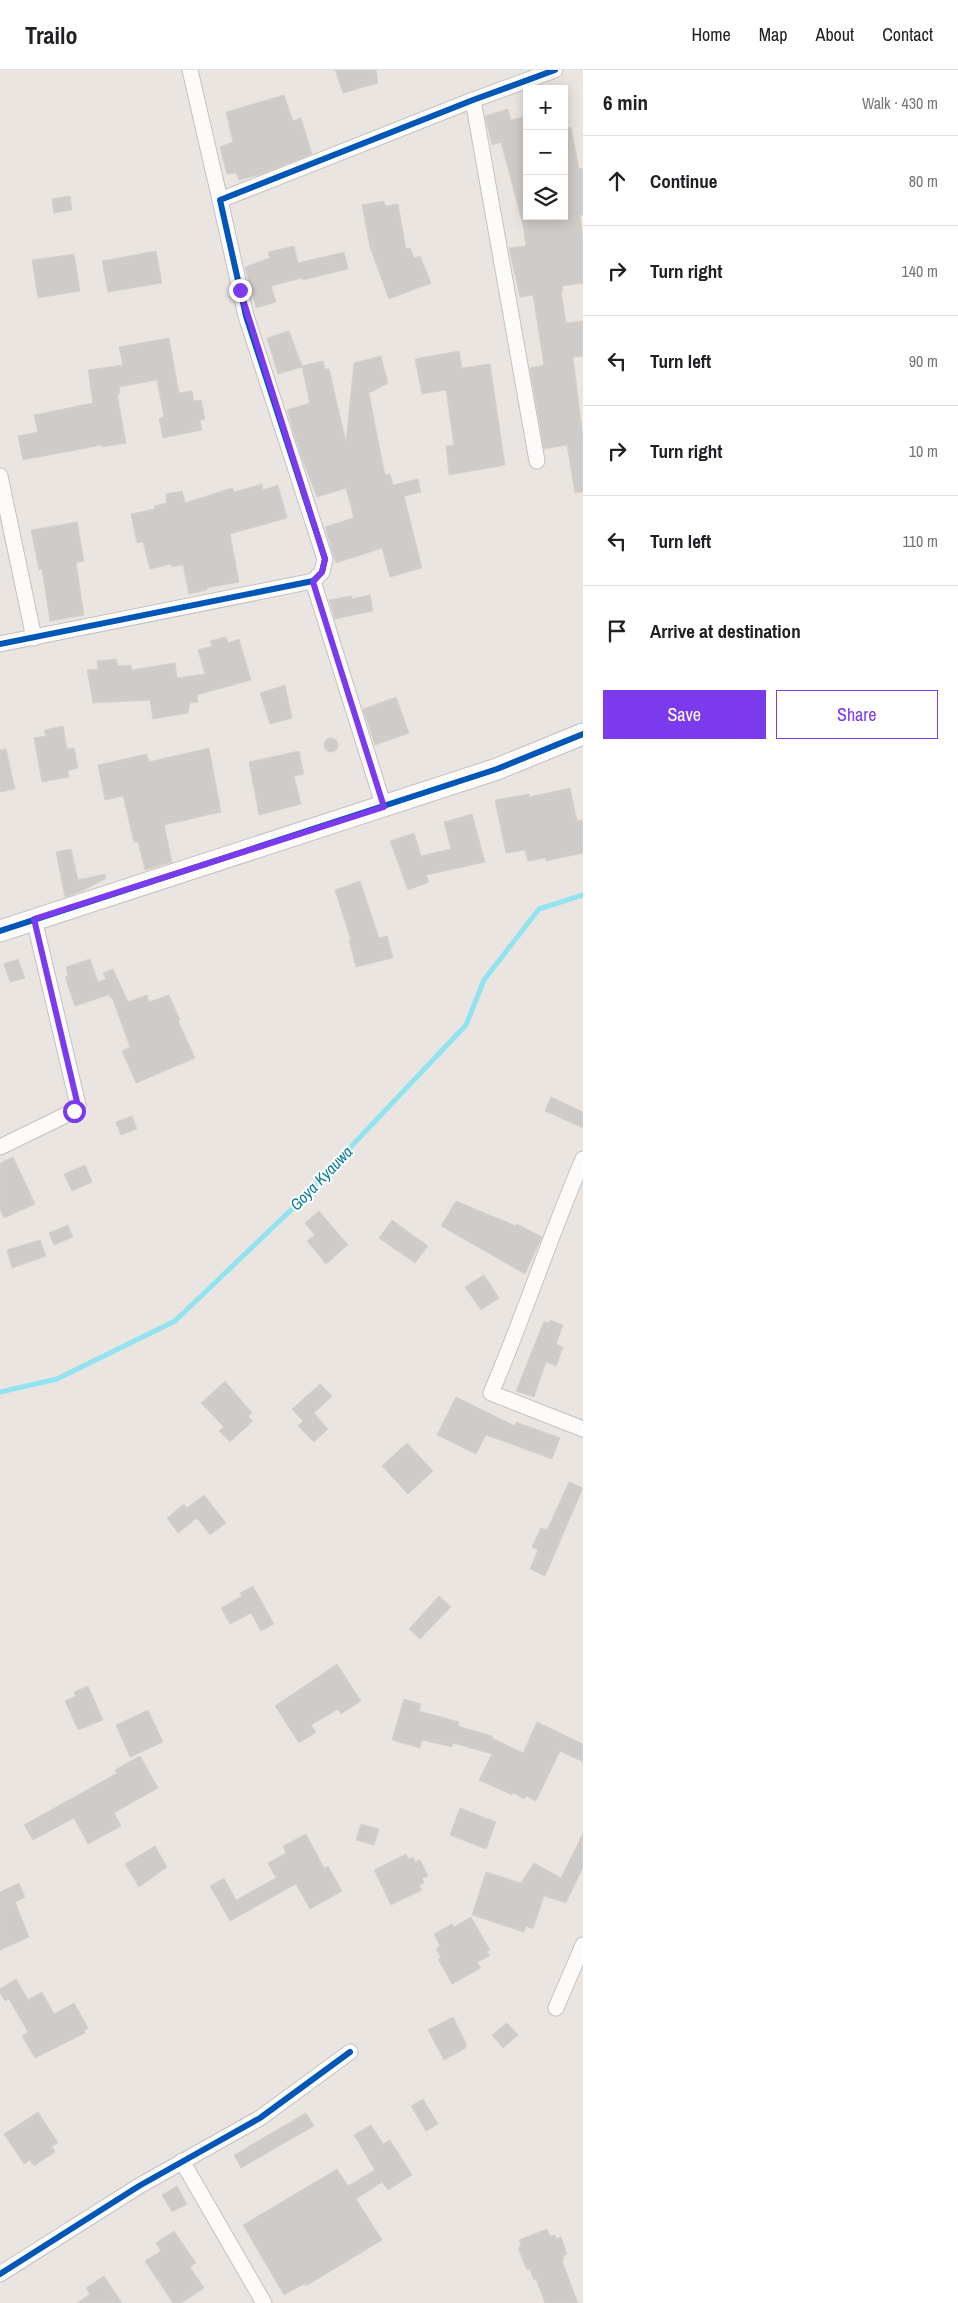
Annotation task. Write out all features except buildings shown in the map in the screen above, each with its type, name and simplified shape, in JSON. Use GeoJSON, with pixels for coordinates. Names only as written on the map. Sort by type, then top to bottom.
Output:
{"type":"FeatureCollection","features":[{"type":"Feature","properties":{"kind":"street"},"geometry":{"type":"LineString","coordinates":[[0,644],[313,582],[322,572],[325,559],[246,316],[190,70]]}},
{"type":"Feature","properties":{"kind":"street"},"geometry":{"type":"LineString","coordinates":[[220,200],[473,100],[514,77],[555,70]]}},
{"type":"Feature","properties":{"kind":"street"},"geometry":{"type":"LineString","coordinates":[[473,100],[537,460]]}},
{"type":"Feature","properties":{"kind":"street"},"geometry":{"type":"LineString","coordinates":[[0,476],[34,638]]}},
{"type":"Feature","properties":{"kind":"street"},"geometry":{"type":"LineString","coordinates":[[313,582],[384,807]]}},
{"type":"Feature","properties":{"kind":"street"},"geometry":{"type":"LineString","coordinates":[[0,931],[497,769],[583,734]]}},
{"type":"Feature","properties":{"kind":"street"},"geometry":{"type":"LineString","coordinates":[[0,1147],[74,1111],[78,1106],[34,919]]}},
{"type":"Feature","properties":{"kind":"street"},"geometry":{"type":"LineString","coordinates":[[583,1159],[562,1208],[513,1342],[491,1393],[583,1430]]}},
{"type":"Feature","properties":{"kind":"street"},"geometry":{"type":"LineString","coordinates":[[556,2008],[583,1945]]}},
{"type":"Feature","properties":{"kind":"street"},"geometry":{"type":"LineString","coordinates":[[0,2274],[182,2161],[260,2118],[350,2052]]}},
{"type":"Feature","properties":{"kind":"street"},"geometry":{"type":"LineString","coordinates":[[182,2161],[264,2303]]}},
{"type":"Feature","properties":{"kind":"waterway","name":"Goya Kyauwa"},"geometry":{"type":"LineString","coordinates":[[0,1392],[57,1379],[175,1321],[291,1210],[466,1025],[484,980],[539,909],[583,895]]}},
{"type":"Feature","properties":{"kind":"cycle path"},"geometry":{"type":"LineString","coordinates":[[0,644],[313,581],[322,572],[325,559],[246,316],[220,200],[473,100],[555,70]]}},
{"type":"Feature","properties":{"kind":"cycle path"},"geometry":{"type":"LineString","coordinates":[[0,931],[497,769],[583,734]]}},
{"type":"Feature","properties":{"kind":"cycle path"},"geometry":{"type":"LineString","coordinates":[[0,2274],[139,2186],[260,2118],[350,2052]]}},
{"type":"Feature","properties":{"kind":"route"},"geometry":{"type":"LineString","coordinates":[[74,1111],[78,1106],[34,919],[384,807],[359,726],[343,684],[313,582],[322,572],[325,559],[280,415],[246,316],[240,290]]}}]}
